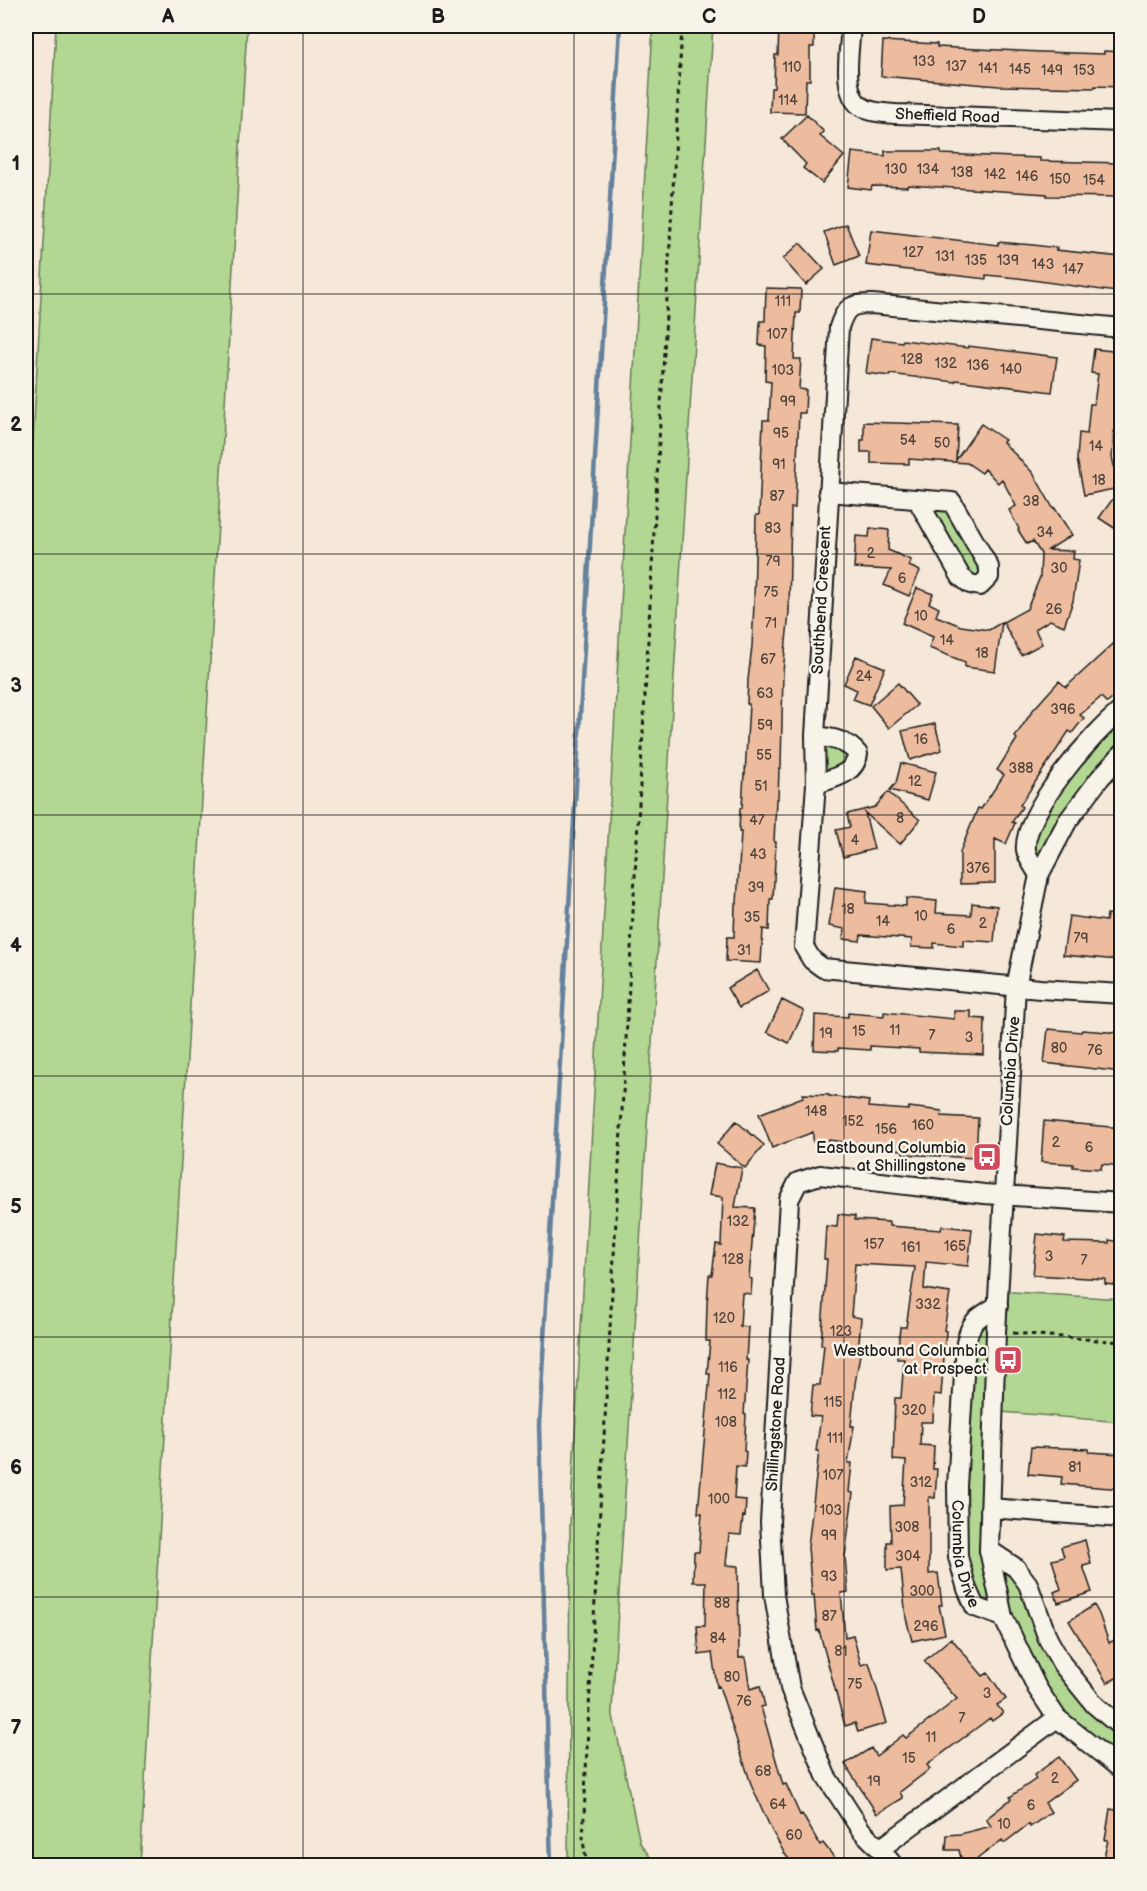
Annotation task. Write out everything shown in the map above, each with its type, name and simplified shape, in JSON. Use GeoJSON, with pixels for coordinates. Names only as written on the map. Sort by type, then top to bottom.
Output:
{"type":"FeatureCollection","features":[{"type":"Feature","properties":{"kind":"street","name":"Sheffield Road"},"geometry":{"type":"LineString","coordinates":[[851,26],[848,80],[850,92],[857,104],[869,110],[896,114],[1122,122]]}},
{"type":"Feature","properties":{"kind":"street","name":"Southbend Crescent"},"geometry":{"type":"LineString","coordinates":[[1122,328],[855,304],[844,312],[839,327],[828,492],[815,736],[816,784],[804,947],[812,960],[823,968],[1016,987],[1122,994]]}},
{"type":"Feature","properties":{"kind":"street"},"geometry":{"type":"LineString","coordinates":[[828,492],[951,501],[989,567],[989,577],[980,586],[970,584],[961,577],[917,499]]}},
{"type":"Feature","properties":{"kind":"street"},"geometry":{"type":"LineString","coordinates":[[1039,875],[1026,852],[1027,833],[1042,805],[1072,760],[1122,710]]}},
{"type":"Feature","properties":{"kind":"street"},"geometry":{"type":"LineString","coordinates":[[815,736],[846,743],[858,754],[853,768],[816,784]]}},
{"type":"Feature","properties":{"kind":"street","name":"Columbia Drive"},"geometry":{"type":"LineString","coordinates":[[1122,754],[1100,778],[1067,822],[1039,875],[1016,987],[996,1332],[989,1550],[1003,1617],[1037,1688],[1056,1718],[1122,1770]]}},
{"type":"Feature","properties":{"kind":"street","name":"Shillingstone Road"},"geometry":{"type":"LineString","coordinates":[[894,1866],[861,1830],[826,1776],[790,1688],[774,1595],[770,1522],[789,1200],[798,1182],[820,1175],[1004,1196],[1122,1203]]}},
{"type":"Feature","properties":{"kind":"street","name":"Columbia Drive"},"geometry":{"type":"LineString","coordinates":[[998,1305],[977,1319],[969,1328],[966,1343],[958,1557],[975,1607],[1003,1617]]}},
{"type":"Feature","properties":{"kind":"street"},"geometry":{"type":"LineString","coordinates":[[990,1508],[1122,1518]]}},
{"type":"Feature","properties":{"kind":"street","name":"Columbia Drive"},"geometry":{"type":"LineString","coordinates":[[989,1550],[1016,1568],[1028,1584],[1048,1639],[1062,1664],[1095,1705],[1122,1728]]}},
{"type":"Feature","properties":{"kind":"street"},"geometry":{"type":"LineString","coordinates":[[880,1849],[1056,1718]]}},
{"type":"Feature","properties":{"kind":"path"},"geometry":{"type":"LineString","coordinates":[[587,1866],[583,1840],[588,1726],[682,26]]}},
{"type":"Feature","properties":{"kind":"path"},"geometry":{"type":"LineString","coordinates":[[996,1332],[1122,1342]]}},
{"type":"Feature","properties":{"kind":"green space"},"geometry":{"type":"Polygon","coordinates":[[[56,26],[247,26],[140,1866],[26,1865],[26,566],[56,26]]]}},
{"type":"Feature","properties":{"kind":"green space"},"geometry":{"type":"Polygon","coordinates":[[[653,26],[713,26],[612,1711],[640,1843],[656,1865],[568,1866],[570,1526],[653,26]]]}},
{"type":"Feature","properties":{"kind":"green space"},"geometry":{"type":"Polygon","coordinates":[[[917,499],[952,502],[989,567],[970,584],[917,499]]]}},
{"type":"Feature","properties":{"kind":"green space"},"geometry":{"type":"Polygon","coordinates":[[[1121,710],[1121,754],[1039,875],[1027,833],[1121,710]]]}},
{"type":"Feature","properties":{"kind":"green space"},"geometry":{"type":"Polygon","coordinates":[[[815,736],[858,754],[816,784],[815,736]]]}},
{"type":"Feature","properties":{"kind":"green space"},"geometry":{"type":"Polygon","coordinates":[[[997,1291],[1121,1299],[1121,1422],[990,1411],[987,1552],[1016,1568],[1048,1639],[1121,1728],[1121,1770],[1057,1718],[1003,1617],[974,1610],[959,1550],[964,1333],[996,1319],[997,1291]]]}},
{"type":"Feature","properties":{"kind":"building"},"geometry":{"type":"Polygon","coordinates":[[[779,26],[814,26],[814,47],[810,47],[810,80],[806,80],[805,113],[770,112],[771,88],[774,88],[775,55],[778,55],[779,26]]]}},
{"type":"Feature","properties":{"kind":"building"},"geometry":{"type":"Polygon","coordinates":[[[883,41],[937,44],[937,47],[1041,52],[1104,54],[1104,51],[1122,52],[1122,87],[999,86],[881,76],[883,41]]]}},
{"type":"Feature","properties":{"kind":"building"},"geometry":{"type":"Polygon","coordinates":[[[807,115],[824,132],[820,136],[844,156],[822,183],[803,168],[806,164],[782,139],[807,115]]]}},
{"type":"Feature","properties":{"kind":"building"},"geometry":{"type":"Polygon","coordinates":[[[885,151],[941,151],[941,154],[1040,158],[1040,161],[1122,163],[1122,197],[1047,196],[1047,194],[908,185],[907,187],[872,186],[871,190],[848,187],[852,152],[885,156],[885,151]]]}},
{"type":"Feature","properties":{"kind":"building"},"geometry":{"type":"Polygon","coordinates":[[[846,224],[859,256],[836,265],[824,232],[846,224]]]}},
{"type":"Feature","properties":{"kind":"building"},"geometry":{"type":"Polygon","coordinates":[[[871,230],[998,245],[998,242],[1033,245],[1057,248],[1056,250],[1121,257],[1116,292],[1018,278],[986,275],[986,279],[866,265],[871,230]]]}},
{"type":"Feature","properties":{"kind":"building"},"geometry":{"type":"Polygon","coordinates":[[[800,243],[824,269],[806,285],[783,259],[800,243]]]}},
{"type":"Feature","properties":{"kind":"building"},"geometry":{"type":"Polygon","coordinates":[[[766,288],[801,289],[800,313],[796,313],[794,359],[801,359],[799,389],[806,390],[805,413],[799,413],[795,508],[791,508],[789,612],[783,672],[781,768],[779,768],[778,799],[776,799],[773,899],[770,899],[769,930],[763,929],[761,963],[726,961],[727,937],[734,937],[735,904],[737,904],[740,808],[742,808],[745,774],[748,680],[752,646],[756,515],[759,515],[763,420],[769,420],[771,382],[765,381],[766,346],[759,345],[760,321],[765,321],[766,288]]]}},
{"type":"Feature","properties":{"kind":"building"},"geometry":{"type":"Polygon","coordinates":[[[871,338],[968,348],[968,346],[1057,357],[1052,392],[956,380],[955,382],[866,373],[871,338]]]}},
{"type":"Feature","properties":{"kind":"building"},"geometry":{"type":"Polygon","coordinates":[[[1094,349],[1122,352],[1122,431],[1114,431],[1112,457],[1119,488],[1084,495],[1077,459],[1079,433],[1087,434],[1090,404],[1094,404],[1098,374],[1091,373],[1094,349]]]}},
{"type":"Feature","properties":{"kind":"building"},"geometry":{"type":"Polygon","coordinates":[[[864,422],[958,425],[956,460],[981,424],[1005,440],[1003,442],[1033,473],[1072,535],[1048,550],[1074,551],[1073,559],[1079,560],[1073,601],[1064,626],[1050,620],[1035,629],[1042,644],[1021,655],[1003,622],[1027,609],[1040,577],[1041,554],[1033,541],[1027,544],[1018,530],[1009,510],[1016,506],[1002,479],[998,483],[985,469],[982,473],[967,463],[909,459],[909,464],[871,463],[871,452],[861,452],[864,422]]]}},
{"type":"Feature","properties":{"kind":"building"},"geometry":{"type":"Polygon","coordinates":[[[1122,486],[1122,533],[1099,518],[1122,486]]]}},
{"type":"Feature","properties":{"kind":"building"},"geometry":{"type":"Polygon","coordinates":[[[870,528],[889,530],[888,550],[911,560],[909,566],[920,571],[909,596],[884,585],[891,570],[854,568],[856,536],[869,537],[870,528]]]}},
{"type":"Feature","properties":{"kind":"building"},"geometry":{"type":"Polygon","coordinates":[[[917,588],[933,594],[929,603],[939,608],[936,616],[961,626],[989,630],[1002,622],[995,671],[965,667],[965,662],[929,648],[933,637],[902,623],[917,588]]]}},
{"type":"Feature","properties":{"kind":"building"},"geometry":{"type":"Polygon","coordinates":[[[1122,636],[1122,691],[1107,703],[1101,697],[1080,715],[1084,718],[1072,733],[1069,731],[1020,805],[1022,807],[1012,822],[1015,823],[1006,844],[995,839],[995,883],[960,884],[960,852],[978,808],[981,809],[1004,775],[997,770],[1017,739],[1015,737],[1033,710],[1059,681],[1066,687],[1122,636]]]}},
{"type":"Feature","properties":{"kind":"building"},"geometry":{"type":"Polygon","coordinates":[[[856,656],[885,668],[869,705],[853,699],[857,690],[844,684],[856,656]]]}},
{"type":"Feature","properties":{"kind":"building"},"geometry":{"type":"Polygon","coordinates":[[[898,683],[917,705],[889,728],[871,706],[898,683]]]}},
{"type":"Feature","properties":{"kind":"building"},"geometry":{"type":"Polygon","coordinates":[[[935,724],[942,750],[910,760],[902,731],[935,724]]]}},
{"type":"Feature","properties":{"kind":"building"},"geometry":{"type":"Polygon","coordinates":[[[901,763],[936,772],[928,800],[890,790],[896,783],[901,763]]]}},
{"type":"Feature","properties":{"kind":"building"},"geometry":{"type":"Polygon","coordinates":[[[888,792],[920,820],[900,844],[865,813],[874,849],[843,857],[836,830],[850,827],[847,814],[875,807],[888,792]]]}},
{"type":"Feature","properties":{"kind":"building"},"geometry":{"type":"Polygon","coordinates":[[[835,887],[867,891],[866,903],[906,906],[906,898],[937,901],[936,913],[971,915],[972,903],[997,906],[994,942],[963,940],[963,946],[934,943],[934,948],[911,947],[912,939],[861,935],[860,941],[843,939],[845,929],[829,926],[835,887]]]}},
{"type":"Feature","properties":{"kind":"building"},"geometry":{"type":"Polygon","coordinates":[[[1107,914],[1122,916],[1122,952],[1119,952],[1118,960],[1063,955],[1069,916],[1106,921],[1107,914]]]}},
{"type":"Feature","properties":{"kind":"building"},"geometry":{"type":"Polygon","coordinates":[[[757,970],[769,991],[739,1008],[727,988],[757,970]]]}},
{"type":"Feature","properties":{"kind":"building"},"geometry":{"type":"Polygon","coordinates":[[[782,1000],[804,1011],[789,1043],[767,1032],[782,1000]]]}},
{"type":"Feature","properties":{"kind":"building"},"geometry":{"type":"Polygon","coordinates":[[[954,1011],[971,1011],[971,1018],[985,1019],[984,1055],[919,1052],[919,1049],[870,1046],[870,1050],[838,1048],[838,1051],[814,1050],[815,1015],[848,1017],[848,1013],[884,1016],[884,1012],[954,1019],[954,1011]]]}},
{"type":"Feature","properties":{"kind":"building"},"geometry":{"type":"Polygon","coordinates":[[[1048,1029],[1122,1033],[1122,1072],[1044,1063],[1048,1029]]]}},
{"type":"Feature","properties":{"kind":"building"},"geometry":{"type":"Polygon","coordinates":[[[803,1094],[869,1101],[868,1107],[908,1110],[909,1107],[942,1111],[941,1116],[978,1118],[976,1158],[903,1154],[903,1150],[829,1140],[829,1142],[813,1142],[813,1132],[772,1148],[759,1114],[803,1097],[803,1094]]]}},
{"type":"Feature","properties":{"kind":"building"},"geometry":{"type":"Polygon","coordinates":[[[736,1121],[764,1145],[745,1168],[717,1144],[736,1121]]]}},
{"type":"Feature","properties":{"kind":"building"},"geometry":{"type":"Polygon","coordinates":[[[1044,1121],[1122,1128],[1122,1166],[1102,1164],[1101,1169],[1041,1162],[1044,1121]]]}},
{"type":"Feature","properties":{"kind":"building"},"geometry":{"type":"Polygon","coordinates":[[[715,1163],[742,1168],[735,1207],[755,1208],[749,1278],[752,1279],[751,1294],[742,1293],[740,1326],[748,1327],[744,1414],[746,1415],[745,1467],[736,1466],[734,1499],[746,1500],[745,1517],[743,1516],[741,1535],[729,1534],[726,1565],[738,1566],[739,1658],[745,1657],[750,1689],[760,1686],[765,1706],[761,1707],[783,1785],[786,1784],[800,1815],[802,1814],[820,1845],[823,1843],[841,1866],[794,1866],[785,1854],[752,1787],[719,1686],[717,1687],[712,1653],[699,1655],[697,1626],[705,1626],[706,1582],[693,1582],[694,1552],[699,1552],[702,1513],[698,1513],[710,1374],[707,1374],[710,1341],[706,1341],[709,1275],[712,1275],[716,1244],[721,1245],[723,1197],[709,1195],[715,1163]]]}},
{"type":"Feature","properties":{"kind":"building"},"geometry":{"type":"Polygon","coordinates":[[[838,1214],[855,1216],[855,1220],[889,1222],[889,1226],[941,1230],[942,1226],[972,1229],[968,1266],[926,1262],[924,1289],[950,1293],[944,1330],[946,1331],[941,1395],[934,1394],[933,1422],[921,1422],[920,1445],[934,1446],[933,1469],[937,1469],[935,1498],[929,1497],[929,1574],[938,1573],[942,1605],[939,1605],[945,1634],[912,1641],[906,1618],[901,1569],[887,1570],[887,1542],[891,1542],[890,1506],[903,1505],[906,1461],[893,1460],[895,1398],[901,1398],[904,1359],[897,1359],[900,1327],[906,1327],[915,1267],[855,1264],[851,1316],[861,1318],[858,1354],[860,1354],[851,1426],[854,1426],[848,1463],[852,1463],[849,1492],[853,1493],[845,1557],[848,1592],[841,1593],[845,1637],[853,1635],[861,1665],[869,1663],[887,1723],[858,1732],[855,1723],[845,1726],[819,1630],[817,1631],[808,1547],[821,1417],[810,1416],[813,1385],[820,1385],[824,1345],[821,1345],[827,1259],[824,1259],[826,1226],[837,1227],[838,1214]]]}},
{"type":"Feature","properties":{"kind":"building"},"geometry":{"type":"Polygon","coordinates":[[[1037,1234],[1065,1237],[1064,1242],[1109,1243],[1109,1240],[1122,1242],[1122,1286],[1105,1284],[1105,1279],[1033,1275],[1037,1234]]]}},
{"type":"Feature","properties":{"kind":"building"},"geometry":{"type":"Polygon","coordinates":[[[1031,1447],[1089,1449],[1089,1452],[1122,1454],[1122,1489],[1061,1484],[1062,1477],[1028,1474],[1031,1447]]]}},
{"type":"Feature","properties":{"kind":"building"},"geometry":{"type":"Polygon","coordinates":[[[1085,1540],[1091,1564],[1083,1566],[1092,1592],[1058,1603],[1054,1592],[1061,1589],[1052,1560],[1064,1557],[1061,1547],[1085,1540]]]}},
{"type":"Feature","properties":{"kind":"building"},"geometry":{"type":"Polygon","coordinates":[[[1094,1605],[1109,1643],[1122,1636],[1122,1675],[1107,1683],[1069,1621],[1094,1605]]]}},
{"type":"Feature","properties":{"kind":"building"},"geometry":{"type":"Polygon","coordinates":[[[951,1638],[983,1676],[988,1673],[1006,1699],[997,1705],[1003,1713],[992,1721],[990,1718],[927,1765],[930,1769],[900,1792],[903,1798],[877,1814],[845,1764],[871,1748],[876,1756],[903,1735],[906,1738],[957,1699],[924,1661],[951,1638]]]}},
{"type":"Feature","properties":{"kind":"building"},"geometry":{"type":"Polygon","coordinates":[[[1059,1757],[1076,1780],[1045,1803],[1051,1812],[1030,1827],[1029,1824],[1004,1843],[1002,1840],[968,1866],[963,1866],[959,1850],[946,1850],[947,1835],[991,1826],[986,1819],[1011,1799],[1010,1797],[1036,1779],[1034,1775],[1059,1757]]]}},
{"type":"Feature","properties":{"kind":"building"},"geometry":{"type":"Polygon","coordinates":[[[1110,1809],[1122,1811],[1122,1866],[1102,1866],[1108,1840],[1105,1840],[1110,1809]]]}},
{"type":"Feature","properties":{"kind":"waterway"},"geometry":{"type":"LineString","coordinates":[[551,1866],[539,1425],[620,26]]}},
{"type":"Feature","properties":{"kind":"place","name":"Eastbound Columbia at Shillingstone"},"geometry":{"type":"Point","coordinates":[987,1157]}},
{"type":"Feature","properties":{"kind":"place","name":"Westbound Columbia at Prospect"},"geometry":{"type":"Point","coordinates":[1008,1360]}}]}
